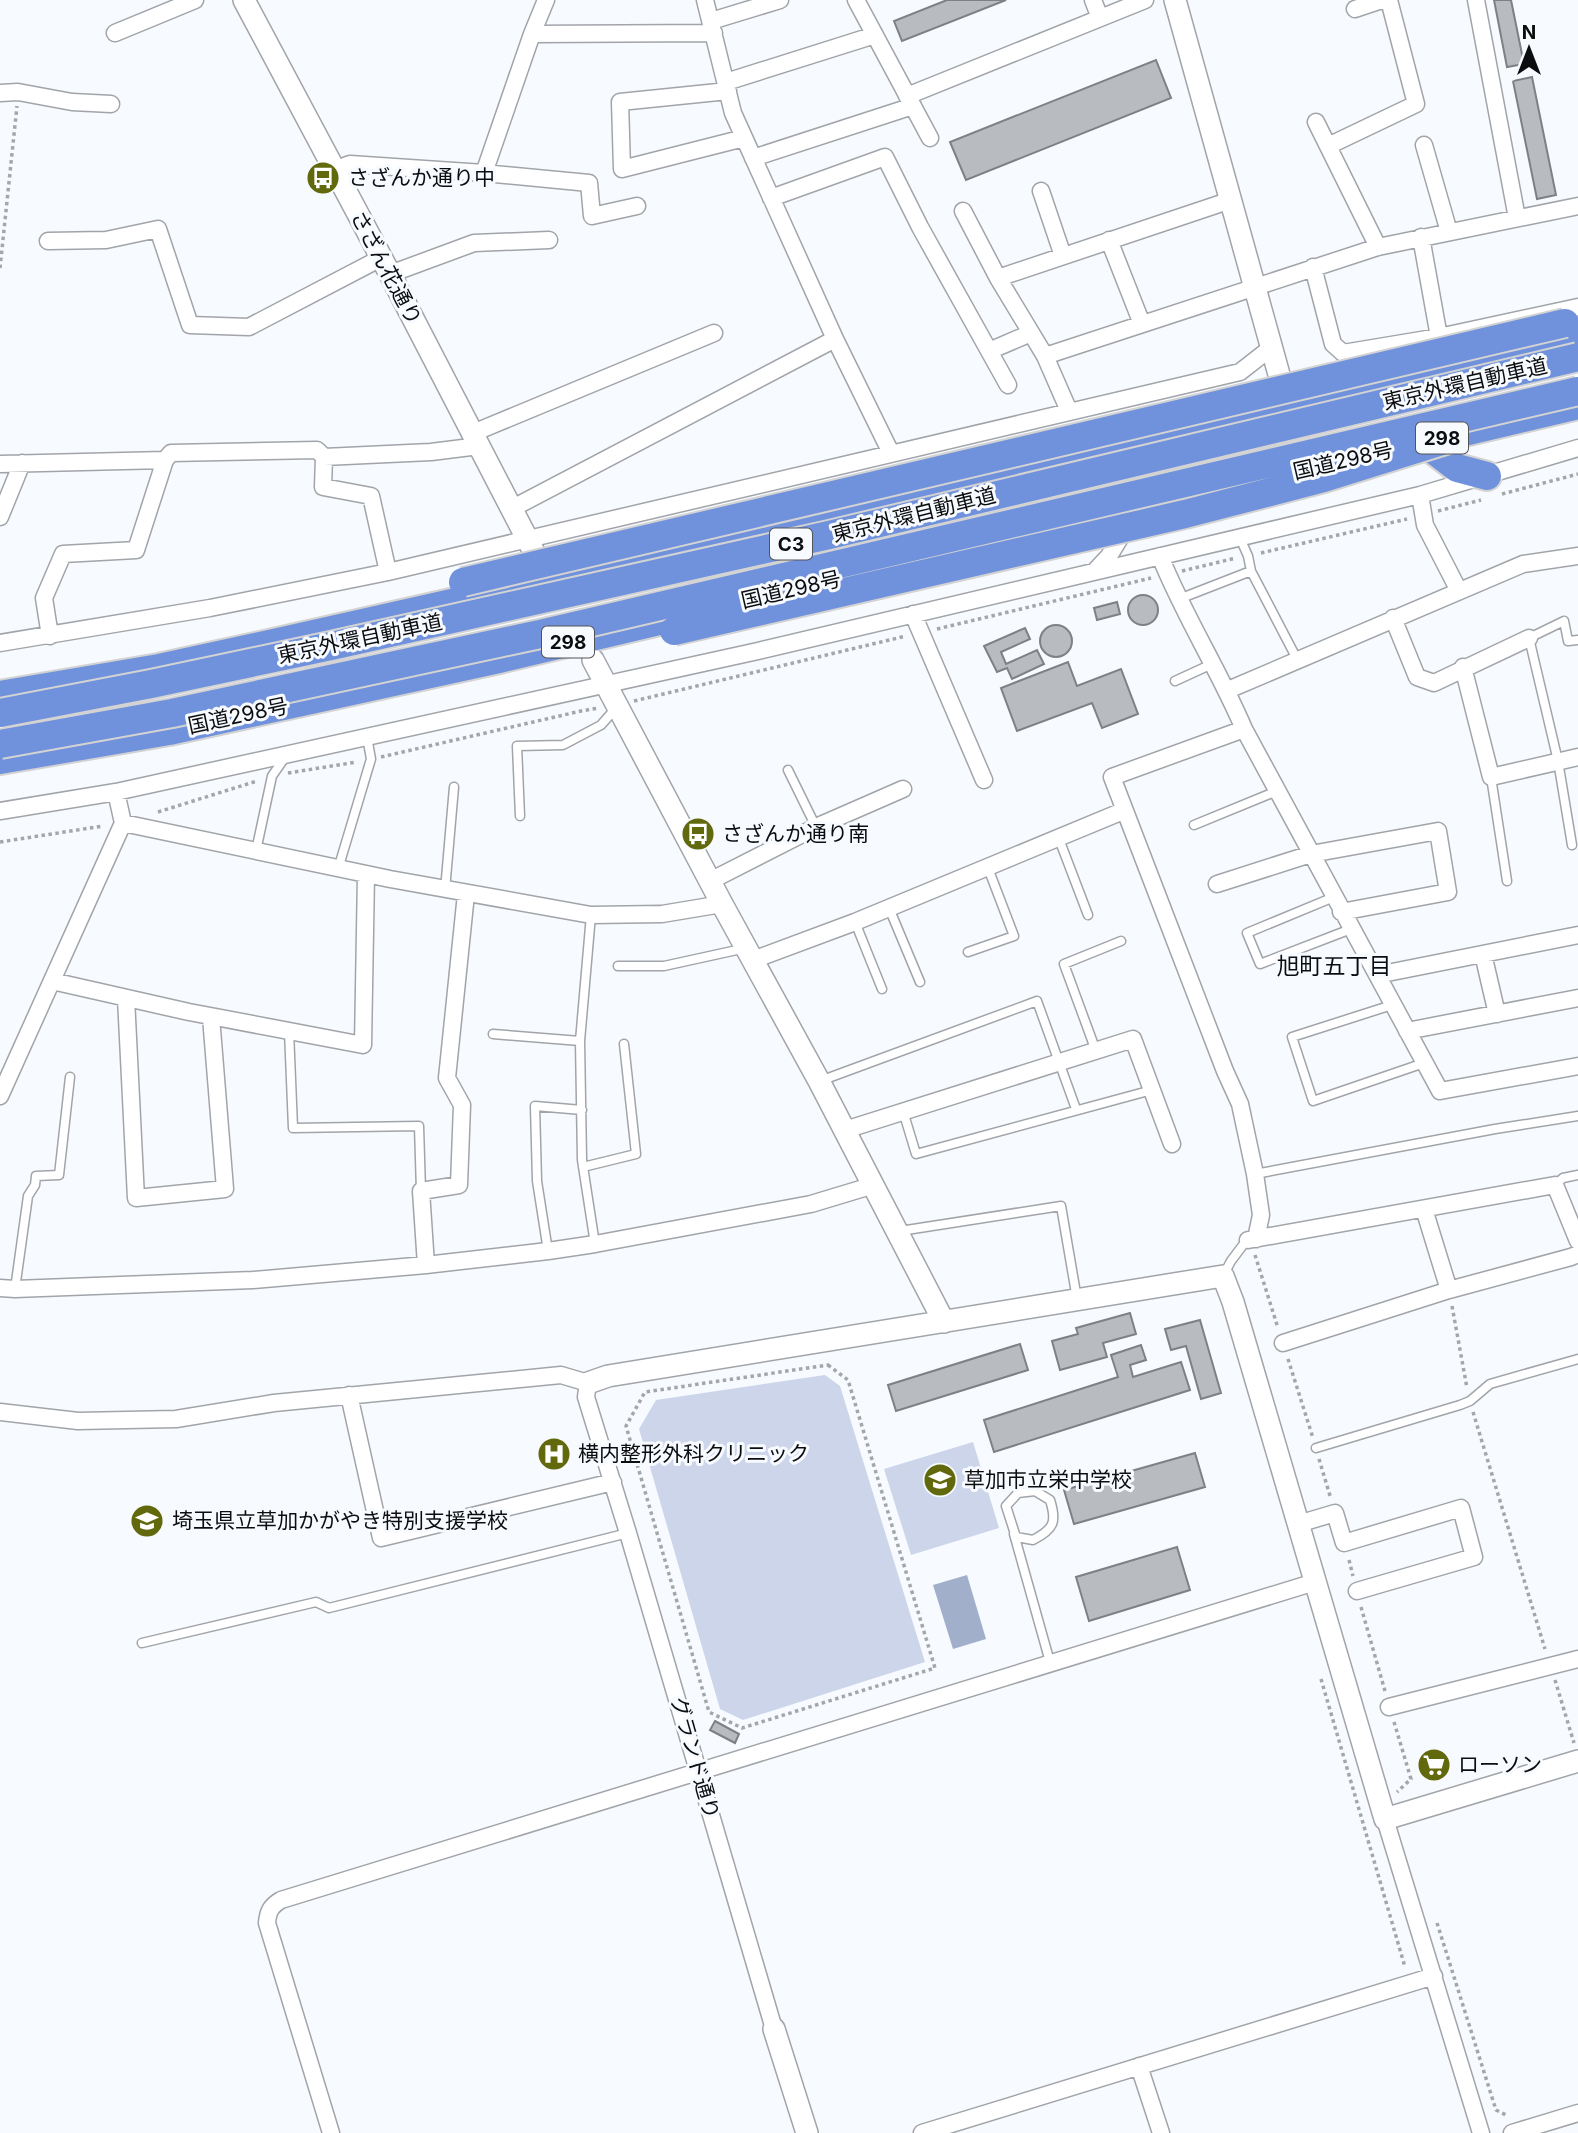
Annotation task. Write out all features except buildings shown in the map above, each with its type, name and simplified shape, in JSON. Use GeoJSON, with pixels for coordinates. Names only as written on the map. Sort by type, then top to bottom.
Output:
{"type":"FeatureCollection","features":[{"type":"Feature","properties":{"kind":"highway"},"geometry":{"type":"LineString","coordinates":[[274,643],[463,582],[1578,321]]}},
{"type":"Feature","properties":{"kind":"highway"},"geometry":{"type":"LineString","coordinates":[[0,695],[159,668],[274,643],[788,527],[1578,341]]}},
{"type":"Feature","properties":{"kind":"highway","name":"東京外環自動車道"},"geometry":{"type":"LineString","coordinates":[[0,713],[318,649],[829,535],[1578,357]]}},
{"type":"Feature","properties":{"kind":"highway","name":"東京外環自動車道"},"geometry":{"type":"LineString","coordinates":[[0,744],[172,713],[474,649],[1578,391]]}},
{"type":"Feature","properties":{"kind":"highway"},"geometry":{"type":"LineString","coordinates":[[499,659],[674,631],[1185,514],[1311,482],[1578,398]]}},
{"type":"Feature","properties":{"kind":"highway","name":"国道298号"},"geometry":{"type":"LineString","coordinates":[[0,760],[169,731],[499,659],[1578,405]]}},
{"type":"Feature","properties":{"kind":"highway"},"geometry":{"type":"LineString","coordinates":[[1423,442],[1457,468],[1487,476]]}},
{"type":"Feature","properties":{"kind":"highway"},"geometry":{"type":"LineString","coordinates":[[0,685],[159,668]]}},
{"type":"Feature","properties":{"kind":"highway","name":"298"},"geometry":{"type":"LineString","coordinates":[[0,771],[169,731]]}},
{"type":"Feature","properties":{"kind":"street"},"geometry":{"type":"LineString","coordinates":[[151,0],[157,16]]}},
{"type":"Feature","properties":{"kind":"street"},"geometry":{"type":"LineString","coordinates":[[115,33],[195,0]]}},
{"type":"Feature","properties":{"kind":"street","name":"さざん花通り"},"geometry":{"type":"LineString","coordinates":[[244,0],[531,546]]}},
{"type":"Feature","properties":{"kind":"street"},"geometry":{"type":"LineString","coordinates":[[484,173],[546,0]]}},
{"type":"Feature","properties":{"kind":"street"},"geometry":{"type":"LineString","coordinates":[[705,0],[733,113],[835,339],[891,453]]}},
{"type":"Feature","properties":{"kind":"street"},"geometry":{"type":"LineString","coordinates":[[532,34],[712,27],[780,0]]}},
{"type":"Feature","properties":{"kind":"street"},"geometry":{"type":"LineString","coordinates":[[856,0],[930,138]]}},
{"type":"Feature","properties":{"kind":"street"},"geometry":{"type":"LineString","coordinates":[[1093,0],[1100,18]]}},
{"type":"Feature","properties":{"kind":"street"},"geometry":{"type":"LineString","coordinates":[[753,158],[910,101],[1144,0]]}},
{"type":"Feature","properties":{"kind":"street"},"geometry":{"type":"LineString","coordinates":[[1175,0],[1305,470]]}},
{"type":"Feature","properties":{"kind":"street"},"geometry":{"type":"LineString","coordinates":[[1355,9],[1382,0]]}},
{"type":"Feature","properties":{"kind":"street"},"geometry":{"type":"LineString","coordinates":[[1328,146],[1416,104],[1389,0]]}},
{"type":"Feature","properties":{"kind":"street"},"geometry":{"type":"LineString","coordinates":[[1476,0],[1517,218]]}},
{"type":"Feature","properties":{"kind":"street"},"geometry":{"type":"LineString","coordinates":[[744,138],[622,169],[620,102],[727,86],[874,34]]}},
{"type":"Feature","properties":{"kind":"street"},"geometry":{"type":"LineString","coordinates":[[0,93],[18,92],[72,102],[111,104]]}},
{"type":"Feature","properties":{"kind":"street"},"geometry":{"type":"LineString","coordinates":[[1316,122],[1378,247]]}},
{"type":"Feature","properties":{"kind":"street"},"geometry":{"type":"LineString","coordinates":[[1423,145],[1450,232]]}},
{"type":"Feature","properties":{"kind":"street"},"geometry":{"type":"LineString","coordinates":[[771,198],[886,157],[920,227],[1008,385]]}},
{"type":"Feature","properties":{"kind":"street"},"geometry":{"type":"LineString","coordinates":[[334,170],[351,164],[589,183],[592,216],[637,206]]}},
{"type":"Feature","properties":{"kind":"street"},"geometry":{"type":"LineString","coordinates":[[1041,191],[1063,256]]}},
{"type":"Feature","properties":{"kind":"street"},"geometry":{"type":"LineString","coordinates":[[998,278],[1231,200]]}},
{"type":"Feature","properties":{"kind":"street"},"geometry":{"type":"LineString","coordinates":[[1045,356],[1378,247],[1578,206]]}},
{"type":"Feature","properties":{"kind":"street"},"geometry":{"type":"LineString","coordinates":[[963,211],[998,278],[1045,356],[1069,411]]}},
{"type":"Feature","properties":{"kind":"street"},"geometry":{"type":"LineString","coordinates":[[48,241],[106,240],[158,229],[190,325],[249,327],[386,266],[474,243],[549,240]]}},
{"type":"Feature","properties":{"kind":"street"},"geometry":{"type":"LineString","coordinates":[[1420,237],[1439,337]]}},
{"type":"Feature","properties":{"kind":"street"},"geometry":{"type":"LineString","coordinates":[[1109,240],[1142,324]]}},
{"type":"Feature","properties":{"kind":"street"},"geometry":{"type":"LineString","coordinates":[[1313,267],[1333,344],[1343,353],[1439,337],[1578,307]]}},
{"type":"Feature","properties":{"kind":"street"},"geometry":{"type":"LineString","coordinates":[[324,457],[430,452],[476,440],[714,333]]}},
{"type":"Feature","properties":{"kind":"street"},"geometry":{"type":"LineString","coordinates":[[989,351],[1031,333]]}},
{"type":"Feature","properties":{"kind":"street"},"geometry":{"type":"LineString","coordinates":[[1403,381],[1439,337]]}},
{"type":"Feature","properties":{"kind":"street"},"geometry":{"type":"LineString","coordinates":[[511,509],[835,339]]}},
{"type":"Feature","properties":{"kind":"street"},"geometry":{"type":"LineString","coordinates":[[0,643],[210,608],[531,546],[891,453],[1240,372],[1272,347]]}},
{"type":"Feature","properties":{"kind":"street"},"geometry":{"type":"LineString","coordinates":[[1127,399],[1181,433]]}},
{"type":"Feature","properties":{"kind":"street"},"geometry":{"type":"LineString","coordinates":[[0,811],[116,792],[607,685],[1051,583],[1420,495],[1578,447]]}},
{"type":"Feature","properties":{"kind":"street"},"geometry":{"type":"LineString","coordinates":[[50,636],[44,598],[63,554],[136,550],[165,460],[171,453],[317,450],[324,457],[323,487],[371,496],[388,572]]}},
{"type":"Feature","properties":{"kind":"street"},"geometry":{"type":"LineString","coordinates":[[0,464],[165,460]]}},
{"type":"Feature","properties":{"kind":"street"},"geometry":{"type":"LineString","coordinates":[[0,517],[22,463]]}},
{"type":"Feature","properties":{"kind":"street"},"geometry":{"type":"LineString","coordinates":[[1420,495],[1424,525],[1459,590]]}},
{"type":"Feature","properties":{"kind":"street"},"geometry":{"type":"LineString","coordinates":[[1095,571],[1109,556],[1134,510]]}},
{"type":"Feature","properties":{"kind":"street"},"geometry":{"type":"LineString","coordinates":[[1160,556],[1179,599],[1228,690],[1244,729],[1440,1091],[1578,1066]]}},
{"type":"Feature","properties":{"kind":"street"},"geometry":{"type":"LineString","coordinates":[[1228,690],[1523,564],[1578,556]]}},
{"type":"Feature","properties":{"kind":"street"},"geometry":{"type":"LineString","coordinates":[[913,614],[984,780]]}},
{"type":"Feature","properties":{"kind":"street"},"geometry":{"type":"LineString","coordinates":[[1393,618],[1417,677],[1434,683],[1529,638]]}},
{"type":"Feature","properties":{"kind":"street"},"geometry":{"type":"LineString","coordinates":[[593,660],[845,1130],[944,1322]]}},
{"type":"Feature","properties":{"kind":"street"},"geometry":{"type":"LineString","coordinates":[[1463,667],[1491,777],[1578,757]]}},
{"type":"Feature","properties":{"kind":"street"},"geometry":{"type":"LineString","coordinates":[[1244,729],[1112,777],[1123,811],[1240,1104],[1261,1214],[1251,1240]]}},
{"type":"Feature","properties":{"kind":"street"},"geometry":{"type":"LineString","coordinates":[[710,881],[816,827],[904,789]]}},
{"type":"Feature","properties":{"kind":"street"},"geometry":{"type":"LineString","coordinates":[[0,1096],[123,823],[116,792]]}},
{"type":"Feature","properties":{"kind":"street"},"geometry":{"type":"LineString","coordinates":[[750,954],[855,922],[1123,811]]}},
{"type":"Feature","properties":{"kind":"street"},"geometry":{"type":"LineString","coordinates":[[123,823],[444,890],[590,915],[662,914],[722,904]]}},
{"type":"Feature","properties":{"kind":"street"},"geometry":{"type":"LineString","coordinates":[[1217,884],[1311,854],[1438,831],[1448,892],[1338,905]]}},
{"type":"Feature","properties":{"kind":"street"},"geometry":{"type":"LineString","coordinates":[[52,981],[211,1017],[363,1045],[366,874]]}},
{"type":"Feature","properties":{"kind":"street"},"geometry":{"type":"LineString","coordinates":[[426,1265],[421,1191],[459,1185],[462,1105],[447,1078],[466,894]]}},
{"type":"Feature","properties":{"kind":"street"},"geometry":{"type":"LineString","coordinates":[[1377,975],[1578,935]]}},
{"type":"Feature","properties":{"kind":"street"},"geometry":{"type":"LineString","coordinates":[[1483,954],[1497,1014]]}},
{"type":"Feature","properties":{"kind":"street"},"geometry":{"type":"LineString","coordinates":[[126,998],[136,1198],[225,1189],[211,1017]]}},
{"type":"Feature","properties":{"kind":"street"},"geometry":{"type":"LineString","coordinates":[[1407,1031],[1578,998]]}},
{"type":"Feature","properties":{"kind":"street"},"geometry":{"type":"LineString","coordinates":[[845,1130],[1133,1039],[1172,1144]]}},
{"type":"Feature","properties":{"kind":"street"},"geometry":{"type":"LineString","coordinates":[[8,1289],[253,1280],[548,1251],[811,1204],[874,1185]]}},
{"type":"Feature","properties":{"kind":"street"},"geometry":{"type":"LineString","coordinates":[[1251,1240],[1555,1185],[1578,1241]]}},
{"type":"Feature","properties":{"kind":"street"},"geometry":{"type":"LineString","coordinates":[[1424,1209],[1449,1290]]}},
{"type":"Feature","properties":{"kind":"street"},"geometry":{"type":"LineString","coordinates":[[1283,1343],[1449,1290],[1578,1254]]}},
{"type":"Feature","properties":{"kind":"street"},"geometry":{"type":"LineString","coordinates":[[0,1412],[78,1421],[176,1419],[274,1403],[349,1395],[561,1376],[588,1382],[608,1376],[1223,1276],[1481,2133]]}},
{"type":"Feature","properties":{"kind":"street","name":"グランド通り"},"geometry":{"type":"LineString","coordinates":[[588,1382],[586,1397],[807,2133]]}},
{"type":"Feature","properties":{"kind":"street"},"geometry":{"type":"LineString","coordinates":[[349,1395],[381,1538],[613,1482]]}},
{"type":"Feature","properties":{"kind":"street"},"geometry":{"type":"LineString","coordinates":[[1298,1524],[1335,1513],[1344,1543],[1461,1508],[1474,1557],[1357,1591]]}},
{"type":"Feature","properties":{"kind":"street"},"geometry":{"type":"LineString","coordinates":[[331,2133],[267,1923],[273,1904],[1315,1582]]}},
{"type":"Feature","properties":{"kind":"street"},"geometry":{"type":"LineString","coordinates":[[1389,1707],[1578,1658]]}},
{"type":"Feature","properties":{"kind":"street"},"geometry":{"type":"LineString","coordinates":[[1385,1819],[1577,1756]]}},
{"type":"Feature","properties":{"kind":"street"},"geometry":{"type":"LineString","coordinates":[[922,2133],[1434,1976]]}},
{"type":"Feature","properties":{"kind":"street"},"geometry":{"type":"LineString","coordinates":[[1139,2066],[1161,2133]]}},
{"type":"Feature","properties":{"kind":"street"},"geometry":{"type":"LineString","coordinates":[[1514,2126],[1578,2113]]}},
{"type":"Feature","properties":{"kind":"lane"},"geometry":{"type":"LineString","coordinates":[[1240,538],[1251,571],[1298,661]]}},
{"type":"Feature","properties":{"kind":"lane"},"geometry":{"type":"LineString","coordinates":[[1179,599],[1251,571]]}},
{"type":"Feature","properties":{"kind":"lane"},"geometry":{"type":"LineString","coordinates":[[1573,845],[1558,761],[1529,638],[1564,621],[1568,641],[1578,640]]}},
{"type":"Feature","properties":{"kind":"lane"},"geometry":{"type":"LineString","coordinates":[[1175,681],[1212,664]]}},
{"type":"Feature","properties":{"kind":"lane"},"geometry":{"type":"LineString","coordinates":[[520,816],[517,746],[563,745],[601,725],[618,706]]}},
{"type":"Feature","properties":{"kind":"lane"},"geometry":{"type":"LineString","coordinates":[[338,869],[371,759],[368,737]]}},
{"type":"Feature","properties":{"kind":"lane"},"geometry":{"type":"LineString","coordinates":[[256,851],[272,776],[288,754]]}},
{"type":"Feature","properties":{"kind":"lane"},"geometry":{"type":"LineString","coordinates":[[788,770],[816,827]]}},
{"type":"Feature","properties":{"kind":"lane"},"geometry":{"type":"LineString","coordinates":[[1491,777],[1507,881]]}},
{"type":"Feature","properties":{"kind":"lane"},"geometry":{"type":"LineString","coordinates":[[444,890],[454,787]]}},
{"type":"Feature","properties":{"kind":"lane"},"geometry":{"type":"LineString","coordinates":[[1194,825],[1277,791]]}},
{"type":"Feature","properties":{"kind":"lane"},"geometry":{"type":"LineString","coordinates":[[1059,839],[1088,915]]}},
{"type":"Feature","properties":{"kind":"lane"},"geometry":{"type":"LineString","coordinates":[[968,952],[1014,936],[988,868]]}},
{"type":"Feature","properties":{"kind":"lane"},"geometry":{"type":"LineString","coordinates":[[1338,905],[1247,933],[1259,964],[1351,929]]}},
{"type":"Feature","properties":{"kind":"lane"},"geometry":{"type":"LineString","coordinates":[[889,908],[920,982]]}},
{"type":"Feature","properties":{"kind":"lane"},"geometry":{"type":"LineString","coordinates":[[590,915],[580,1041],[583,1167],[595,1244]]}},
{"type":"Feature","properties":{"kind":"lane"},"geometry":{"type":"LineString","coordinates":[[855,922],[882,989]]}},
{"type":"Feature","properties":{"kind":"lane"},"geometry":{"type":"LineString","coordinates":[[1096,1051],[1064,964],[1121,941]]}},
{"type":"Feature","properties":{"kind":"lane"},"geometry":{"type":"LineString","coordinates":[[618,966],[664,966],[750,954]]}},
{"type":"Feature","properties":{"kind":"lane"},"geometry":{"type":"LineString","coordinates":[[819,1081],[1037,1001],[1076,1109]]}},
{"type":"Feature","properties":{"kind":"lane"},"geometry":{"type":"LineString","coordinates":[[1392,1005],[1292,1037],[1313,1101],[1424,1063]]}},
{"type":"Feature","properties":{"kind":"lane"},"geometry":{"type":"LineString","coordinates":[[289,1031],[293,1128],[419,1126],[421,1191]]}},
{"type":"Feature","properties":{"kind":"lane"},"geometry":{"type":"LineString","coordinates":[[494,1034],[580,1041]]}},
{"type":"Feature","properties":{"kind":"lane"},"geometry":{"type":"LineString","coordinates":[[583,1167],[636,1154],[624,1044]]}},
{"type":"Feature","properties":{"kind":"lane"},"geometry":{"type":"LineString","coordinates":[[8,1289],[28,1196],[36,1176],[60,1175],[70,1077]]}},
{"type":"Feature","properties":{"kind":"lane"},"geometry":{"type":"LineString","coordinates":[[904,1111],[916,1154],[1152,1090]]}},
{"type":"Feature","properties":{"kind":"lane"},"geometry":{"type":"LineString","coordinates":[[548,1251],[537,1181],[535,1106],[582,1110]]}},
{"type":"Feature","properties":{"kind":"lane"},"geometry":{"type":"LineString","coordinates":[[1255,1174],[1578,1116]]}},
{"type":"Feature","properties":{"kind":"lane"},"geometry":{"type":"LineString","coordinates":[[1555,1185],[1563,1178],[1578,1175]]}},
{"type":"Feature","properties":{"kind":"lane"},"geometry":{"type":"LineString","coordinates":[[897,1231],[1061,1206],[1077,1300]]}},
{"type":"Feature","properties":{"kind":"lane"},"geometry":{"type":"LineString","coordinates":[[1223,1276],[1231,1261],[1251,1240]]}},
{"type":"Feature","properties":{"kind":"lane"},"geometry":{"type":"LineString","coordinates":[[1316,1448],[1470,1401],[1490,1384],[1578,1359]]}},
{"type":"Feature","properties":{"kind":"lane"},"geometry":{"type":"LineString","coordinates":[[1010,1522],[1016,1537],[1033,1540],[1048,1532],[1055,1516],[1050,1500],[1035,1491],[1018,1493],[1006,1506],[1010,1522],[1050,1662]]}},
{"type":"Feature","properties":{"kind":"lane"},"geometry":{"type":"LineString","coordinates":[[142,1643],[316,1602],[330,1608],[628,1533]]}},
{"type":"Feature","properties":{"kind":"path"},"geometry":{"type":"LineString","coordinates":[[0,268],[18,92]]}},
{"type":"Feature","properties":{"kind":"path"},"geometry":{"type":"LineString","coordinates":[[1449,1290],[1470,1401],[1577,1756]]}},
{"type":"Feature","properties":{"kind":"path"},"geometry":{"type":"LineString","coordinates":[[828,1365],[848,1380],[935,1668],[743,1728],[709,1712],[626,1426],[645,1392],[828,1365]]}},
{"type":"Feature","properties":{"kind":"path"},"geometry":{"type":"LineString","coordinates":[[1318,1668],[1406,1969]]}},
{"type":"Feature","properties":{"kind":"path"},"geometry":{"type":"LineString","coordinates":[[1433,1913],[1496,2110],[1514,2126]]}},
{"type":"Feature","properties":{"kind":"shaded area"},"geometry":{"type":"Polygon","coordinates":[[[825,1375],[840,1386],[925,1662],[743,1720],[720,1709],[639,1429],[656,1400],[825,1375]]]}},
{"type":"Feature","properties":{"kind":"shaded area"},"geometry":{"type":"Polygon","coordinates":[[[973,1442],[999,1528],[911,1555],[884,1469],[973,1442]]]}},
{"type":"Feature","properties":{"kind":"shaded area"},"geometry":{"type":"Polygon","coordinates":[[[967,1575],[986,1639],[953,1649],[933,1585],[967,1575]]]}},
{"type":"Feature","properties":{"kind":"place","name":"さざんか通り中"},"geometry":{"type":"Point","coordinates":[323,178]}},
{"type":"Feature","properties":{"kind":"place","name":"さざんか通り南"},"geometry":{"type":"Point","coordinates":[698,834]}},
{"type":"Feature","properties":{"kind":"place","name":"横内整形外科クリニック"},"geometry":{"type":"Point","coordinates":[554,1454]}},
{"type":"Feature","properties":{"kind":"place","name":"草加市立栄中学校"},"geometry":{"type":"Point","coordinates":[940,1480]}},
{"type":"Feature","properties":{"kind":"place","name":"埼玉県立草加かがやき特別支援学校"},"geometry":{"type":"Point","coordinates":[147,1521]}},
{"type":"Feature","properties":{"kind":"place","name":"ローソン"},"geometry":{"type":"Point","coordinates":[1434,1765]}},
{"type":"Feature","properties":{"kind":"district","name":"旭町五丁目"},"geometry":{"type":"Point","coordinates":[1334,966]}}]}
